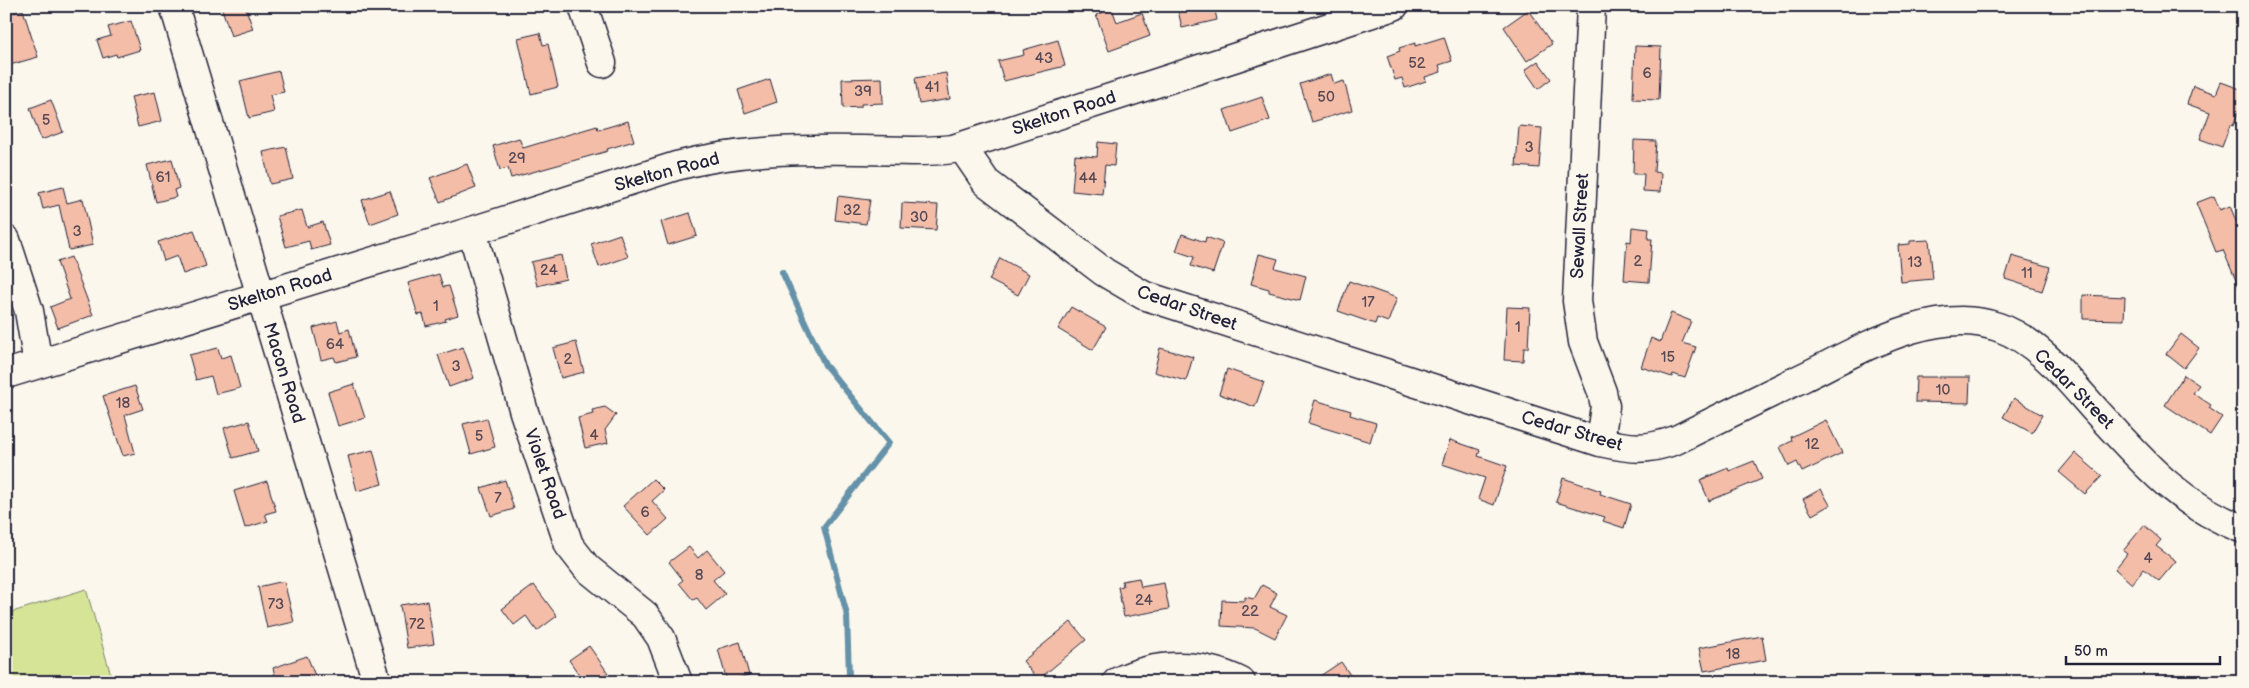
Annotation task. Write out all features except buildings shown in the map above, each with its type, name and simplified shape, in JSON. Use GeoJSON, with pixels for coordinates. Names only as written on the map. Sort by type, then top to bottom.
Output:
{"type":"FeatureCollection","features":[{"type":"Feature","properties":{"kind":"street","name":"Macon Road"},"geometry":{"type":"LineString","coordinates":[[174,6],[376,682]]}},
{"type":"Feature","properties":{"kind":"street"},"geometry":{"type":"LineString","coordinates":[[583,6],[602,63]]}},
{"type":"Feature","properties":{"kind":"street","name":"Skelton Road"},"geometry":{"type":"LineString","coordinates":[[6,374],[472,231],[676,166],[710,157],[802,150],[931,152],[962,147],[1394,6]]}},
{"type":"Feature","properties":{"kind":"street","name":"Sewall Street"},"geometry":{"type":"LineString","coordinates":[[1591,6],[1577,301],[1583,342],[1602,392],[1605,406],[1600,442]]}},
{"type":"Feature","properties":{"kind":"street","name":"Cedar Street"},"geometry":{"type":"LineString","coordinates":[[962,147],[986,182],[1104,272],[1143,295],[1600,442],[1642,449],[1663,444],[1884,339],[1930,324],[1968,321],[1988,324],[2007,330],[2032,346],[2060,371],[2149,469],[2166,485],[2204,511],[2243,529]]}},
{"type":"Feature","properties":{"kind":"street","name":"Violet Road"},"geometry":{"type":"LineString","coordinates":[[472,231],[524,412],[569,545],[588,568],[645,615],[661,638],[678,682]]}},
{"type":"Feature","properties":{"kind":"street"},"geometry":{"type":"LineString","coordinates":[[6,240],[29,312],[38,364]]}},
{"type":"Feature","properties":{"kind":"street"},"geometry":{"type":"LineString","coordinates":[[1117,682],[1155,670],[1189,667],[1222,674],[1241,682]]}},
{"type":"Feature","properties":{"kind":"green space"},"geometry":{"type":"Polygon","coordinates":[[[86,589],[113,682],[6,682],[6,614],[86,589]]]}},
{"type":"Feature","properties":{"kind":"waterway"},"geometry":{"type":"LineString","coordinates":[[782,272],[825,365],[889,443],[824,527],[847,615],[849,676],[843,682]]}}]}
